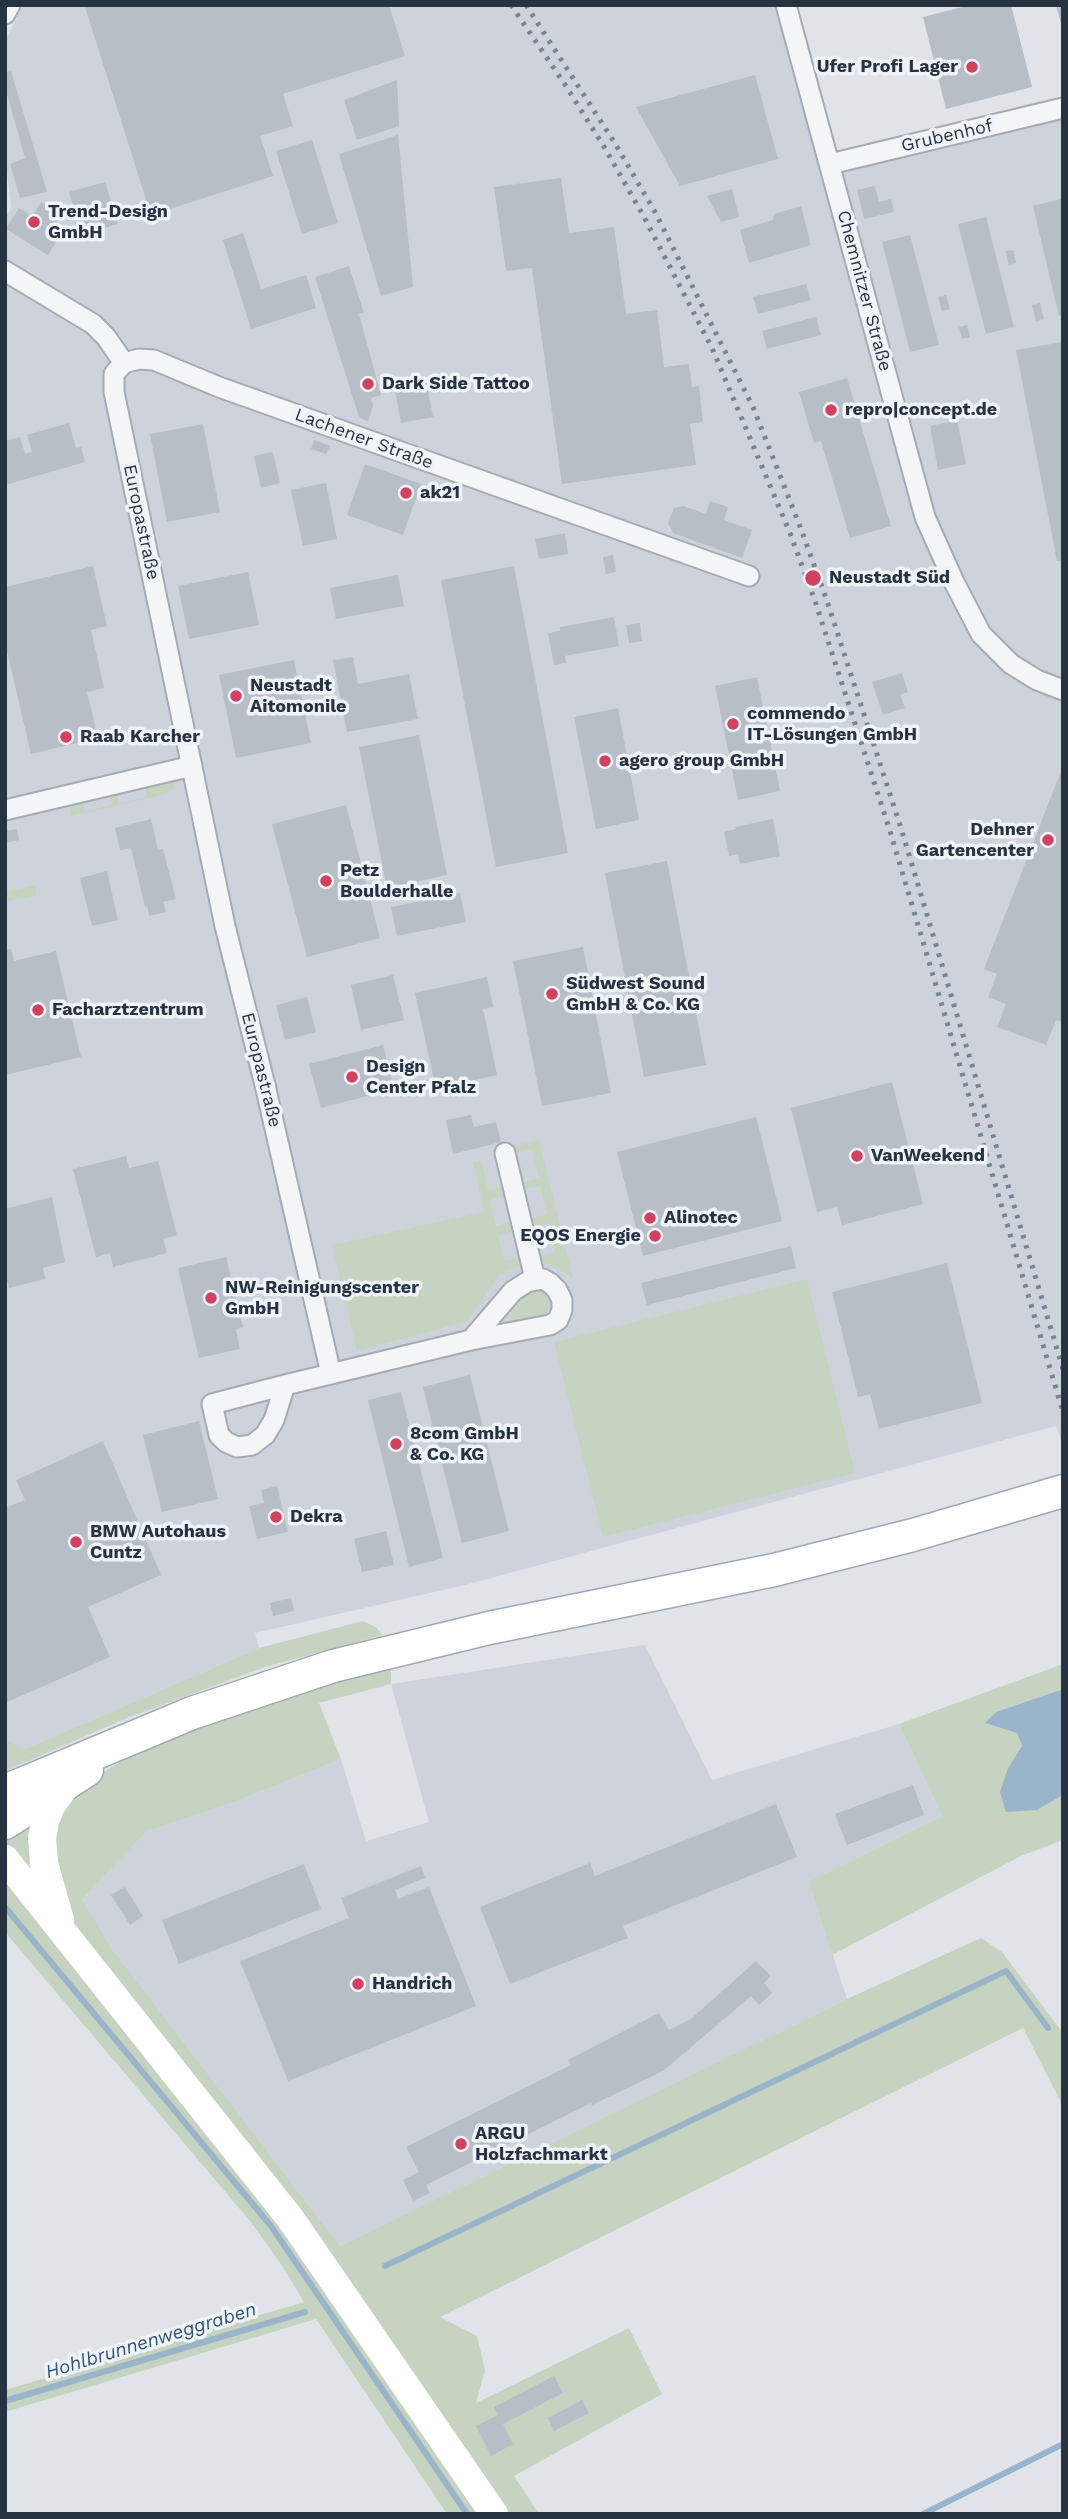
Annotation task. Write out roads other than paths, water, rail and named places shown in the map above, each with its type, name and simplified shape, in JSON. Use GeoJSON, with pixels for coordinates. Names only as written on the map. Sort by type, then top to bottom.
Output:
{"type":"FeatureCollection","features":[{"type":"Feature","properties":{"kind":"main road"},"geometry":{"type":"LineString","coordinates":[[5,1791],[192,1713],[263,1687],[346,1662],[450,1637],[774,1570],[913,1535],[1063,1491]]}},
{"type":"Feature","properties":{"kind":"main road"},"geometry":{"type":"LineString","coordinates":[[5,1823],[134,1737]]}},
{"type":"Feature","properties":{"kind":"main road"},"geometry":{"type":"LineString","coordinates":[[67,1784],[52,1804],[42,1838],[50,1892],[73,1947]]}},
{"type":"Feature","properties":{"kind":"main road"},"geometry":{"type":"LineString","coordinates":[[5,1859],[290,2218],[494,2514]]}},
{"type":"Feature","properties":{"kind":"street"},"geometry":{"type":"LineString","coordinates":[[5,14],[10,5]]}},
{"type":"Feature","properties":{"kind":"street","name":"Chemnitzer Straße"},"geometry":{"type":"LineString","coordinates":[[786,5],[925,517],[981,634],[995,650],[1037,680],[1063,690]]}},
{"type":"Feature","properties":{"kind":"street","name":"Grubenhof"},"geometry":{"type":"LineString","coordinates":[[831,164],[1063,108]]}},
{"type":"Feature","properties":{"kind":"street"},"geometry":{"type":"LineString","coordinates":[[5,271],[93,324],[112,344],[124,363]]}},
{"type":"Feature","properties":{"kind":"street","name":"Lachener Straße"},"geometry":{"type":"LineString","coordinates":[[124,363],[139,359],[154,360],[227,390],[749,576]]}},
{"type":"Feature","properties":{"kind":"street","name":"Europastraße"},"geometry":{"type":"LineString","coordinates":[[124,363],[114,373],[114,392],[225,926],[265,1085],[331,1374]]}},
{"type":"Feature","properties":{"kind":"street"},"geometry":{"type":"LineString","coordinates":[[5,810],[192,766]]}},
{"type":"Feature","properties":{"kind":"street"},"geometry":{"type":"LineString","coordinates":[[505,1153],[535,1279]]}},
{"type":"Feature","properties":{"kind":"street"},"geometry":{"type":"LineString","coordinates":[[285,1385],[471,1340],[550,1325],[558,1320],[562,1310],[562,1300],[557,1290],[543,1279],[535,1279],[513,1291],[471,1340]]}},
{"type":"Feature","properties":{"kind":"water"},"geometry":{"type":"Polygon","coordinates":[[[1063,1689],[1063,1795],[1037,1810],[1006,1812],[1000,1792],[1008,1768],[1022,1746],[1017,1733],[985,1723],[996,1712],[1063,1689]]]}},
{"type":"Feature","properties":{"kind":"waterway"},"geometry":{"type":"LineString","coordinates":[[5,1907],[271,2226],[467,2514]]}},
{"type":"Feature","properties":{"kind":"waterway"},"geometry":{"type":"LineString","coordinates":[[385,2266],[1006,1971],[1048,2028]]}},
{"type":"Feature","properties":{"kind":"waterway","name":"Hohlbrunnenweggraben"},"geometry":{"type":"LineString","coordinates":[[5,2401],[305,2312]]}},
{"type":"Feature","properties":{"kind":"waterway"},"geometry":{"type":"LineString","coordinates":[[923,2514],[1063,2444]]}},
{"type":"Feature","properties":{"kind":"railway"},"geometry":{"type":"LineString","coordinates":[[511,5],[564,83],[644,217],[712,348],[790,533],[890,831],[1063,1412]]}},
{"type":"Feature","properties":{"kind":"railway"},"geometry":{"type":"LineString","coordinates":[[526,5],[616,145],[655,212],[753,407],[827,601],[901,828],[1063,1369]]}},
{"type":"Feature","properties":{"kind":"place","name":"Ufer Profi Lager"},"geometry":{"type":"Point","coordinates":[972,67]}},
{"type":"Feature","properties":{"kind":"place","name":"Trend-Design GmbH"},"geometry":{"type":"Point","coordinates":[34,222]}},
{"type":"Feature","properties":{"kind":"place","name":"Dark Side Tattoo"},"geometry":{"type":"Point","coordinates":[368,384]}},
{"type":"Feature","properties":{"kind":"place","name":"repro|concept.de"},"geometry":{"type":"Point","coordinates":[831,410]}},
{"type":"Feature","properties":{"kind":"place","name":"ak21"},"geometry":{"type":"Point","coordinates":[406,493]}},
{"type":"Feature","properties":{"kind":"place","name":"Neustadt Süd"},"geometry":{"type":"Point","coordinates":[813,578]}},
{"type":"Feature","properties":{"kind":"place","name":"Neustadt Aitomonile"},"geometry":{"type":"Point","coordinates":[236,696]}},
{"type":"Feature","properties":{"kind":"place","name":"commendo IT-Lösungen GmbH"},"geometry":{"type":"Point","coordinates":[733,724]}},
{"type":"Feature","properties":{"kind":"place","name":"Raab Karcher"},"geometry":{"type":"Point","coordinates":[66,737]}},
{"type":"Feature","properties":{"kind":"place","name":"agero group GmbH"},"geometry":{"type":"Point","coordinates":[605,761]}},
{"type":"Feature","properties":{"kind":"place","name":"Dehner Gartencenter"},"geometry":{"type":"Point","coordinates":[1048,840]}},
{"type":"Feature","properties":{"kind":"place","name":"Petz Boulderhalle"},"geometry":{"type":"Point","coordinates":[326,881]}},
{"type":"Feature","properties":{"kind":"place","name":"Südwest Sound GmbH & Co. KG"},"geometry":{"type":"Point","coordinates":[552,994]}},
{"type":"Feature","properties":{"kind":"place","name":"Facharztzentrum"},"geometry":{"type":"Point","coordinates":[38,1010]}},
{"type":"Feature","properties":{"kind":"place","name":"Design Center Pfalz"},"geometry":{"type":"Point","coordinates":[352,1077]}},
{"type":"Feature","properties":{"kind":"place","name":"VanWeekend"},"geometry":{"type":"Point","coordinates":[857,1156]}},
{"type":"Feature","properties":{"kind":"place","name":"Alinotec"},"geometry":{"type":"Point","coordinates":[650,1218]}},
{"type":"Feature","properties":{"kind":"place","name":"EQOS Energie"},"geometry":{"type":"Point","coordinates":[655,1236]}},
{"type":"Feature","properties":{"kind":"place","name":"NW-Reinigungscenter GmbH"},"geometry":{"type":"Point","coordinates":[211,1298]}},
{"type":"Feature","properties":{"kind":"place","name":"8com GmbH & Co. KG"},"geometry":{"type":"Point","coordinates":[396,1444]}},
{"type":"Feature","properties":{"kind":"place","name":"Dekra"},"geometry":{"type":"Point","coordinates":[276,1517]}},
{"type":"Feature","properties":{"kind":"place","name":"BMW Autohaus Cuntz"},"geometry":{"type":"Point","coordinates":[76,1542]}},
{"type":"Feature","properties":{"kind":"place","name":"Handrich"},"geometry":{"type":"Point","coordinates":[358,1984]}},
{"type":"Feature","properties":{"kind":"place","name":"ARGU Holzfachmarkt"},"geometry":{"type":"Point","coordinates":[461,2144]}}]}
